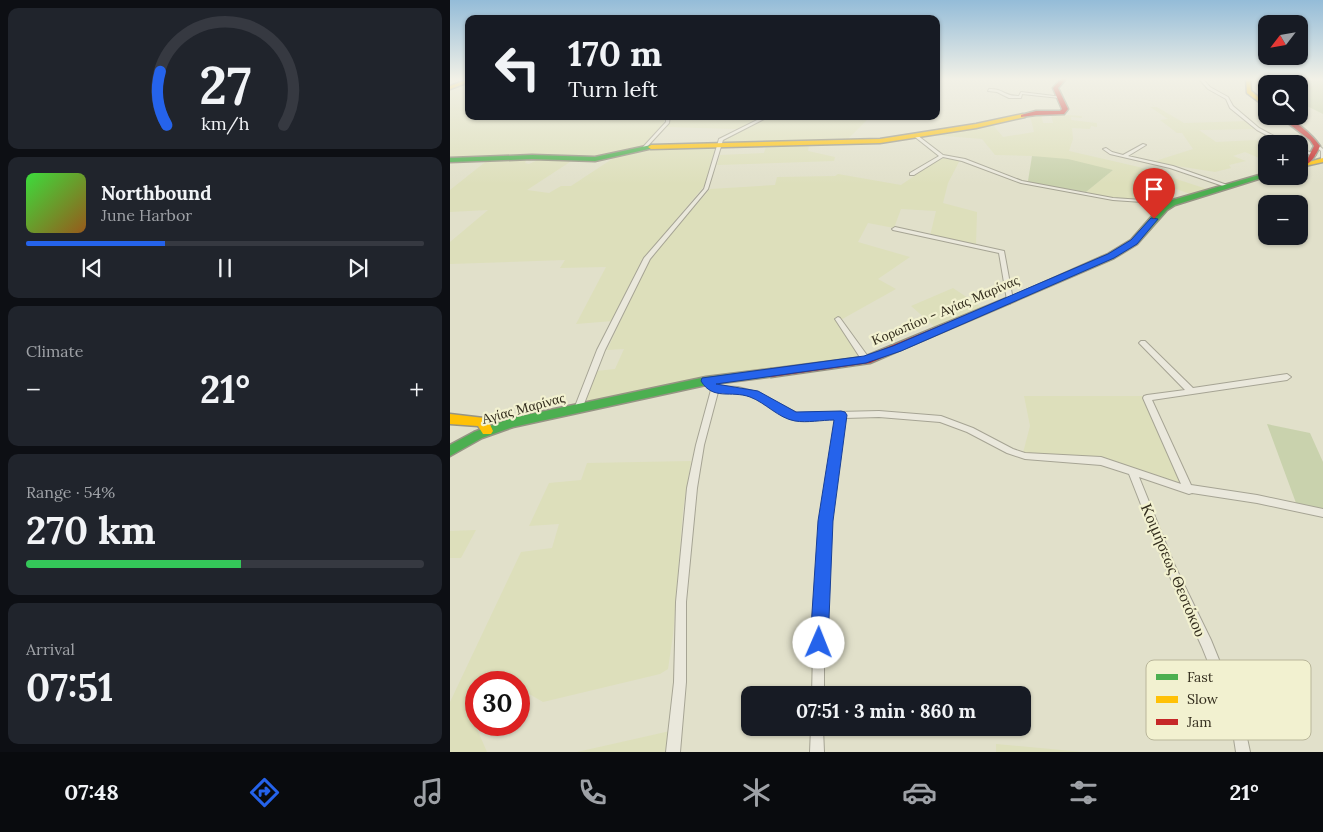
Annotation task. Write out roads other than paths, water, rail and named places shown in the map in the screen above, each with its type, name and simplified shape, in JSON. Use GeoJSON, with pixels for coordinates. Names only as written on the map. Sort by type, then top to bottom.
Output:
{"type":"FeatureCollection","features":[{"type":"Feature","properties":{"kind":"main road"},"geometry":{"type":"LineString","coordinates":[[450,160],[509,157],[595,158],[644,148],[858,143],[976,126],[1031,114]]}},
{"type":"Feature","properties":{"kind":"main road"},"geometry":{"type":"LineString","coordinates":[[1294,125],[1312,139],[1319,155],[1308,161]]}},
{"type":"Feature","properties":{"kind":"main road","name":"Κορωπίου - Αγίας Μαρίνας"},"geometry":{"type":"LineString","coordinates":[[578,409],[706,381],[866,360],[1010,300],[1125,249],[1134,242],[1164,208],[1172,203],[1258,177]]}},
{"type":"Feature","properties":{"kind":"main road","name":"Αγίας Μαρίνας"},"geometry":{"type":"LineString","coordinates":[[450,451],[487,432],[512,423],[578,409]]}},
{"type":"Feature","properties":{"kind":"main road"},"geometry":{"type":"LineString","coordinates":[[450,419],[479,420],[484,423],[487,432]]}},
{"type":"Feature","properties":{"kind":"street"},"geometry":{"type":"LineString","coordinates":[[1240,114],[1258,129],[1270,135]]}},
{"type":"Feature","properties":{"kind":"street"},"geometry":{"type":"LineString","coordinates":[[644,148],[654,140],[668,120]]}},
{"type":"Feature","properties":{"kind":"street"},"geometry":{"type":"LineString","coordinates":[[578,409],[601,350],[647,258],[710,182],[721,139],[760,120]]}},
{"type":"Feature","properties":{"kind":"street"},"geometry":{"type":"LineString","coordinates":[[916,136],[942,156],[963,160],[1001,176],[1030,184],[1114,199],[1172,203]]}},
{"type":"Feature","properties":{"kind":"street"},"geometry":{"type":"LineString","coordinates":[[1124,156],[1144,145]]}},
{"type":"Feature","properties":{"kind":"street"},"geometry":{"type":"LineString","coordinates":[[1105,149],[1111,153],[1179,170],[1228,186]]}},
{"type":"Feature","properties":{"kind":"street"},"geometry":{"type":"LineString","coordinates":[[912,174],[942,156]]}},
{"type":"Feature","properties":{"kind":"street"},"geometry":{"type":"LineString","coordinates":[[895,230],[1002,252],[1010,300]]}},
{"type":"Feature","properties":{"kind":"street"},"geometry":{"type":"LineString","coordinates":[[838,319],[866,360]]}},
{"type":"Feature","properties":{"kind":"street"},"geometry":{"type":"LineString","coordinates":[[1143,343],[1192,392]]}},
{"type":"Feature","properties":{"kind":"street"},"geometry":{"type":"LineString","coordinates":[[1189,490],[1147,398],[1287,377]]}},
{"type":"Feature","properties":{"kind":"street"},"geometry":{"type":"LineString","coordinates":[[706,381],[715,389],[738,390],[754,394],[785,412],[796,416],[879,414],[941,419],[970,430],[1010,451],[1025,456],[1101,461],[1118,465],[1133,472],[1189,490],[1257,499],[1323,513]]}},
{"type":"Feature","properties":{"kind":"street"},"geometry":{"type":"LineString","coordinates":[[673,752],[680,682],[681,602],[691,496],[700,446],[715,389]]}},
{"type":"Feature","properties":{"kind":"street"},"geometry":{"type":"LineString","coordinates":[[818,686],[825,521],[841,415]]}},
{"type":"Feature","properties":{"kind":"street","name":"Κοιμήσεως Θεοτόκου"},"geometry":{"type":"LineString","coordinates":[[1133,472],[1172,568],[1213,660]]}},
{"type":"Feature","properties":{"kind":"street"},"geometry":{"type":"LineString","coordinates":[[817,736],[817,752]]}}]}
